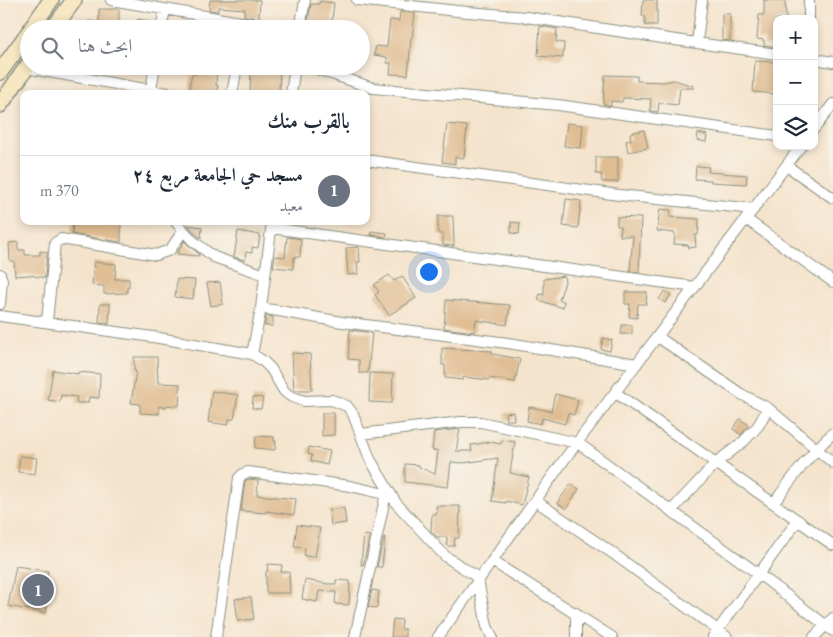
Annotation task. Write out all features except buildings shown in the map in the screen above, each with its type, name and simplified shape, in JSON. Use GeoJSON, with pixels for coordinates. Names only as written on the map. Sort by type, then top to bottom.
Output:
{"type":"FeatureCollection","features":[{"type":"Feature","properties":{"kind":"main road"},"geometry":{"type":"LineString","coordinates":[[37,20],[51,0]]}},
{"type":"Feature","properties":{"kind":"main road"},"geometry":{"type":"LineString","coordinates":[[60,20],[74,0]]}},
{"type":"Feature","properties":{"kind":"main road"},"geometry":{"type":"LineString","coordinates":[[0,72],[20,44]]}},
{"type":"Feature","properties":{"kind":"main road"},"geometry":{"type":"LineString","coordinates":[[0,105],[21,75]]}},
{"type":"Feature","properties":{"kind":"street"},"geometry":{"type":"LineString","coordinates":[[112,0],[215,20]]}},
{"type":"Feature","properties":{"kind":"street"},"geometry":{"type":"LineString","coordinates":[[302,20],[305,0]]}},
{"type":"Feature","properties":{"kind":"street"},"geometry":{"type":"LineString","coordinates":[[357,0],[526,17],[773,53]]}},
{"type":"Feature","properties":{"kind":"street"},"geometry":{"type":"LineString","coordinates":[[696,43],[702,0]]}},
{"type":"Feature","properties":{"kind":"street"},"geometry":{"type":"LineString","coordinates":[[808,0],[809,15]]}},
{"type":"Feature","properties":{"kind":"street"},"geometry":{"type":"LineString","coordinates":[[163,20],[165,10]]}},
{"type":"Feature","properties":{"kind":"street"},"geometry":{"type":"LineString","coordinates":[[818,60],[833,62]]}},
{"type":"Feature","properties":{"kind":"street"},"geometry":{"type":"LineString","coordinates":[[70,75],[141,90]]}},
{"type":"Feature","properties":{"kind":"street"},"geometry":{"type":"LineString","coordinates":[[150,90],[153,75]]}},
{"type":"Feature","properties":{"kind":"street"},"geometry":{"type":"LineString","coordinates":[[233,90],[235,75]]}},
{"type":"Feature","properties":{"kind":"street"},"geometry":{"type":"LineString","coordinates":[[292,90],[294,75]]}},
{"type":"Feature","properties":{"kind":"street"},"geometry":{"type":"LineString","coordinates":[[335,75],[373,88],[558,105],[773,135]]}},
{"type":"Feature","properties":{"kind":"street"},"geometry":{"type":"LineString","coordinates":[[818,124],[832,108]]}},
{"type":"Feature","properties":{"kind":"street"},"geometry":{"type":"LineString","coordinates":[[438,637],[578,443],[798,150]]}},
{"type":"Feature","properties":{"kind":"street"},"geometry":{"type":"LineString","coordinates":[[370,161],[619,195],[754,209]]}},
{"type":"Feature","properties":{"kind":"street"},"geometry":{"type":"LineString","coordinates":[[786,166],[833,198]]}},
{"type":"Feature","properties":{"kind":"street"},"geometry":{"type":"LineString","coordinates":[[746,219],[833,282]]}},
{"type":"Feature","properties":{"kind":"street"},"geometry":{"type":"LineString","coordinates":[[178,225],[193,241],[214,257],[265,275]]}},
{"type":"Feature","properties":{"kind":"street"},"geometry":{"type":"LineString","coordinates":[[252,354],[261,308],[272,225],[696,287]]}},
{"type":"Feature","properties":{"kind":"street"},"geometry":{"type":"LineString","coordinates":[[47,321],[54,243],[57,240],[113,246],[156,255],[170,250],[183,231]]}},
{"type":"Feature","properties":{"kind":"street"},"geometry":{"type":"LineString","coordinates":[[0,274],[2,280],[0,304]]}},
{"type":"Feature","properties":{"kind":"street"},"geometry":{"type":"LineString","coordinates":[[261,308],[342,322],[508,343],[637,364]]}},
{"type":"Feature","properties":{"kind":"street"},"geometry":{"type":"LineString","coordinates":[[0,316],[47,321],[252,354],[263,361],[284,391],[290,396],[304,401],[332,400],[347,406],[353,414],[370,459],[386,490],[445,556],[478,580],[487,626],[492,637]]}},
{"type":"Feature","properties":{"kind":"street"},"geometry":{"type":"LineString","coordinates":[[658,337],[740,394],[768,408],[833,463]]}},
{"type":"Feature","properties":{"kind":"street"},"geometry":{"type":"LineString","coordinates":[[616,393],[833,545]]}},
{"type":"Feature","properties":{"kind":"street"},"geometry":{"type":"LineString","coordinates":[[671,511],[716,463],[744,441],[758,426],[768,408]]}},
{"type":"Feature","properties":{"kind":"street"},"geometry":{"type":"LineString","coordinates":[[361,434],[461,422],[481,422],[578,443],[829,628]]}},
{"type":"Feature","properties":{"kind":"street"},"geometry":{"type":"LineString","coordinates":[[774,503],[794,475],[816,449],[833,433]]}},
{"type":"Feature","properties":{"kind":"street"},"geometry":{"type":"LineString","coordinates":[[216,637],[239,478],[243,474],[248,472],[386,490]]}},
{"type":"Feature","properties":{"kind":"street"},"geometry":{"type":"LineString","coordinates":[[355,637],[386,490]]}},
{"type":"Feature","properties":{"kind":"street"},"geometry":{"type":"LineString","coordinates":[[536,501],[611,552],[716,634],[727,637]]}},
{"type":"Feature","properties":{"kind":"street"},"geometry":{"type":"LineString","coordinates":[[716,634],[798,520]]}},
{"type":"Feature","properties":{"kind":"street"},"geometry":{"type":"LineString","coordinates":[[492,561],[612,637]]}},
{"type":"Feature","properties":{"kind":"street"},"geometry":{"type":"LineString","coordinates":[[576,613],[576,637]]}},
{"type":"Feature","properties":{"kind":"street"},"geometry":{"type":"LineString","coordinates":[[814,637],[829,628],[833,618]]}},
{"type":"Feature","properties":{"kind":"place","name":"مسجد حي الجامعة مربع ٢٤"},"geometry":{"type":"Point","coordinates":[38,590]}}]}
